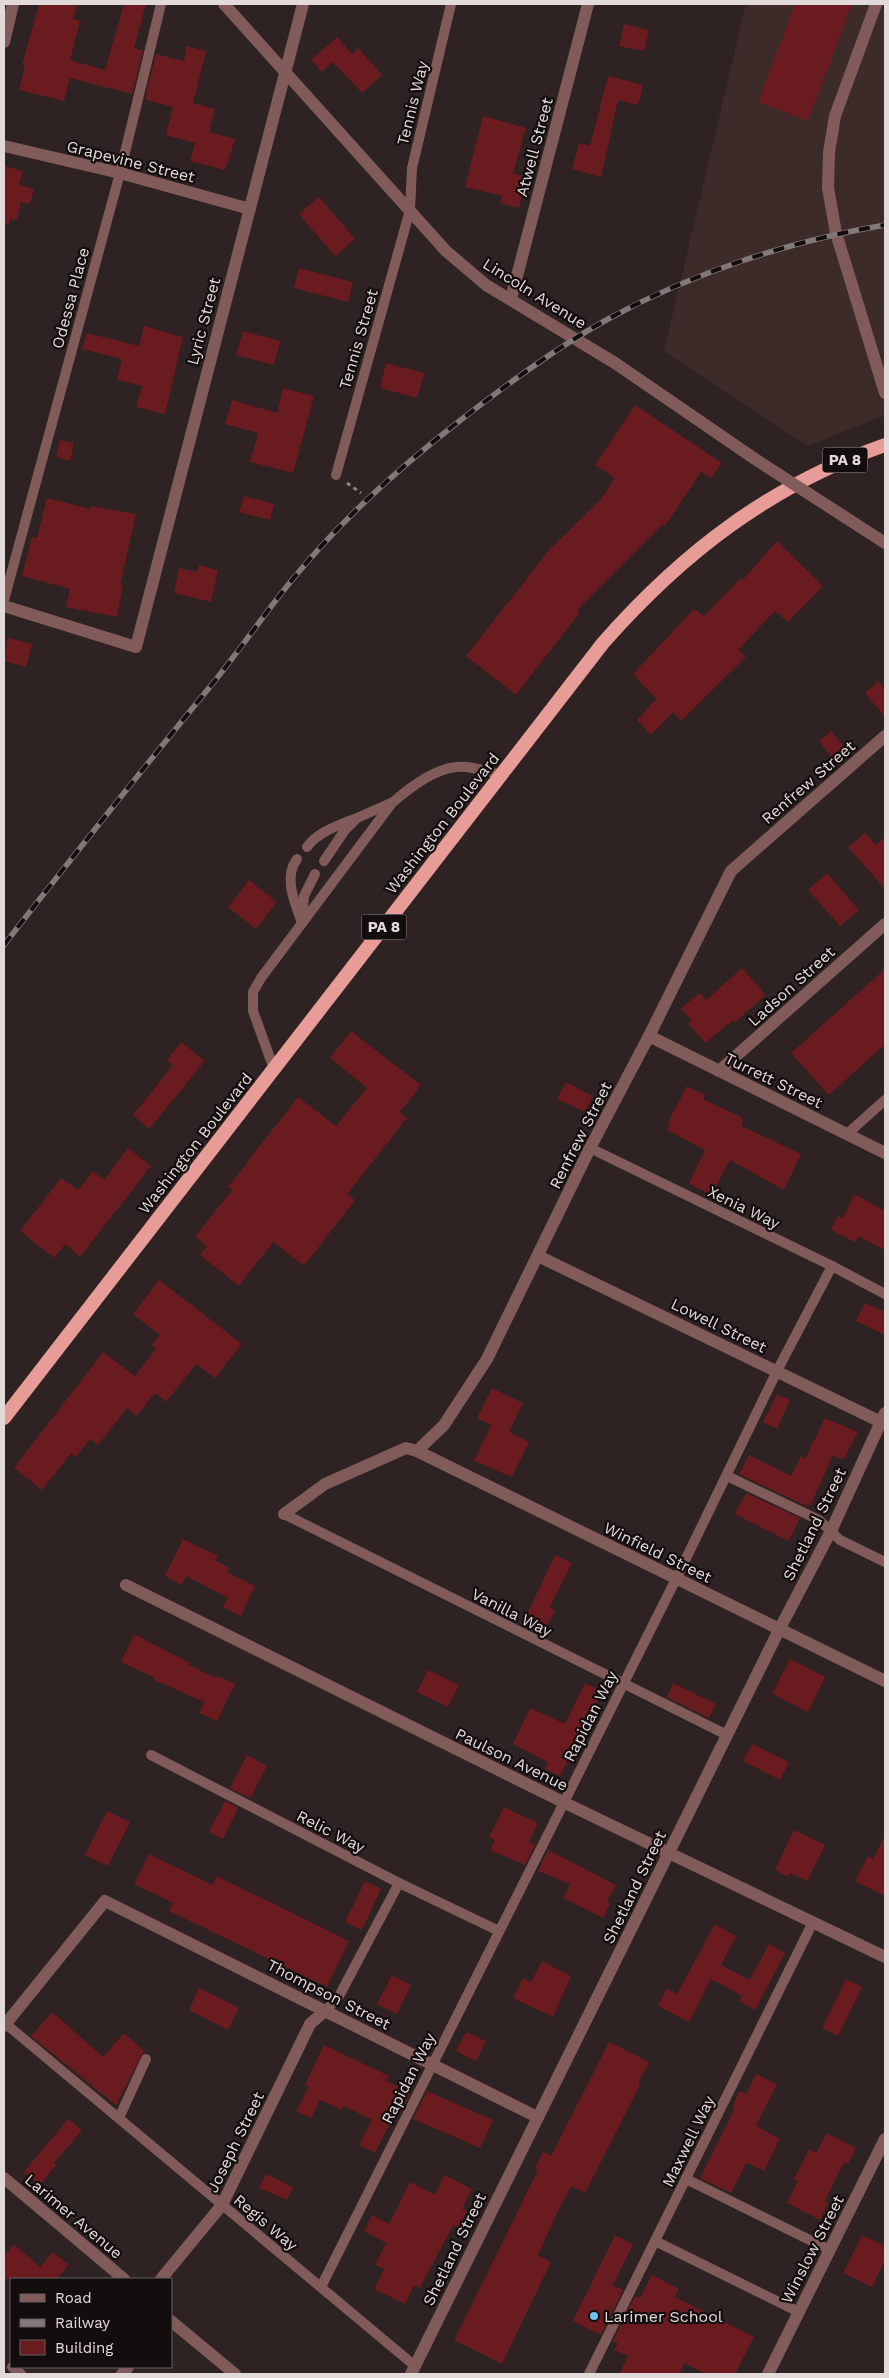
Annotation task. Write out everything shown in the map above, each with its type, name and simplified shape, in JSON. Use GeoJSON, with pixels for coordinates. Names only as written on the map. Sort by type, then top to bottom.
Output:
{"type":"FeatureCollection","features":[{"type":"Feature","properties":{"kind":"highway","name":"Washington Boulevard"},"geometry":{"type":"LineString","coordinates":[[4,1418],[603,644],[658,583],[723,529],[790,487],[825,469],[885,445]]}},
{"type":"Feature","properties":{"kind":"street"},"geometry":{"type":"LineString","coordinates":[[4,42],[13,4]]}},
{"type":"Feature","properties":{"kind":"street","name":"Lincoln Avenue"},"geometry":{"type":"LineString","coordinates":[[224,4],[446,251],[486,285],[616,363],[755,459],[885,543]]}},
{"type":"Feature","properties":{"kind":"street","name":"Lyric Street"},"geometry":{"type":"LineString","coordinates":[[4,606],[136,647],[303,4]]}},
{"type":"Feature","properties":{"kind":"street","name":"Atwell Street"},"geometry":{"type":"LineString","coordinates":[[511,299],[588,4]]}},
{"type":"Feature","properties":{"kind":"street"},"geometry":{"type":"LineString","coordinates":[[876,4],[835,116],[829,152],[828,188],[836,233],[885,393]]}},
{"type":"Feature","properties":{"kind":"street","name":"Grapevine Street"},"geometry":{"type":"LineString","coordinates":[[4,146],[120,174],[250,209]]}},
{"type":"Feature","properties":{"kind":"street","name":"Renfrew Street"},"geometry":{"type":"LineString","coordinates":[[417,1451],[444,1425],[487,1359],[590,1148],[649,1036],[731,871],[885,736]]}},
{"type":"Feature","properties":{"kind":"street","name":"Ladson Street"},"geometry":{"type":"LineString","coordinates":[[719,1071],[885,924]]}},
{"type":"Feature","properties":{"kind":"street","name":"Turrett Street"},"geometry":{"type":"LineString","coordinates":[[649,1036],[885,1152]]}},
{"type":"Feature","properties":{"kind":"street","name":"Lowell Street"},"geometry":{"type":"LineString","coordinates":[[538,1256],[777,1371],[884,1419]]}},
{"type":"Feature","properties":{"kind":"street","name":"Shetland Street"},"geometry":{"type":"LineString","coordinates":[[413,2370],[884,1419]]}},
{"type":"Feature","properties":{"kind":"street"},"geometry":{"type":"LineString","coordinates":[[284,1514],[325,1484],[406,1448],[417,1451]]}},
{"type":"Feature","properties":{"kind":"street","name":"Winfield Street"},"geometry":{"type":"LineString","coordinates":[[417,1451],[885,1681]]}},
{"type":"Feature","properties":{"kind":"street","name":"Paulson Avenue"},"geometry":{"type":"LineString","coordinates":[[126,1585],[669,1854],[885,1957]]}},
{"type":"Feature","properties":{"kind":"street","name":"Thompson Street"},"geometry":{"type":"LineString","coordinates":[[5,2025],[105,1901],[537,2117]]}},
{"type":"Feature","properties":{"kind":"street","name":"Joseph Street"},"geometry":{"type":"LineString","coordinates":[[162,2278],[222,2205],[310,2024],[325,2011]]}},
{"type":"Feature","properties":{"kind":"street","name":"Winslow Street"},"geometry":{"type":"LineString","coordinates":[[768,2374],[885,2139]]}},
{"type":"Feature","properties":{"kind":"street","name":"Larimer Avenue"},"geometry":{"type":"LineString","coordinates":[[4,2178],[123,2278]]}},
{"type":"Feature","properties":{"kind":"street"},"geometry":{"type":"LineString","coordinates":[[172,2322],[235,2374]]}},
{"type":"Feature","properties":{"kind":"lane","name":"Odessa Place"},"geometry":{"type":"LineString","coordinates":[[4,600],[120,174],[161,4]]}},
{"type":"Feature","properties":{"kind":"lane","name":"Tennis Way"},"geometry":{"type":"LineString","coordinates":[[410,210],[412,168],[452,4]]}},
{"type":"Feature","properties":{"kind":"lane","name":"Tennis Street"},"geometry":{"type":"LineString","coordinates":[[336,475],[410,210]]}},
{"type":"Feature","properties":{"kind":"lane"},"geometry":{"type":"LineString","coordinates":[[274,1069],[253,1011],[253,992],[261,978],[392,803],[411,787],[455,766],[472,767],[501,776]]}},
{"type":"Feature","properties":{"kind":"lane"},"geometry":{"type":"LineString","coordinates":[[307,847],[312,840],[328,829],[392,803]]}},
{"type":"Feature","properties":{"kind":"lane"},"geometry":{"type":"LineString","coordinates":[[324,861],[345,830],[357,818]]}},
{"type":"Feature","properties":{"kind":"lane"},"geometry":{"type":"LineString","coordinates":[[297,859],[290,868],[291,890],[302,923]]}},
{"type":"Feature","properties":{"kind":"lane"},"geometry":{"type":"LineString","coordinates":[[302,923],[304,896],[315,874]]}},
{"type":"Feature","properties":{"kind":"lane"},"geometry":{"type":"LineString","coordinates":[[847,1134],[885,1100]]}},
{"type":"Feature","properties":{"kind":"lane","name":"Xenia Way"},"geometry":{"type":"LineString","coordinates":[[590,1148],[832,1266],[885,1294]]}},
{"type":"Feature","properties":{"kind":"lane","name":"Rapidan Way"},"geometry":{"type":"LineString","coordinates":[[320,2287],[676,1579],[777,1371],[832,1266]]}},
{"type":"Feature","properties":{"kind":"lane"},"geometry":{"type":"LineString","coordinates":[[727,1476],[819,1520],[840,1540],[885,1562]]}},
{"type":"Feature","properties":{"kind":"lane","name":"Vanilla Way"},"geometry":{"type":"LineString","coordinates":[[284,1514],[727,1735]]}},
{"type":"Feature","properties":{"kind":"lane","name":"Relic Way"},"geometry":{"type":"LineString","coordinates":[[151,1755],[399,1883],[500,1931]]}},
{"type":"Feature","properties":{"kind":"lane"},"geometry":{"type":"LineString","coordinates":[[325,2011],[338,1998],[399,1883]]}},
{"type":"Feature","properties":{"kind":"lane","name":"Maxwell Way"},"geometry":{"type":"LineString","coordinates":[[589,2374],[813,1922]]}},
{"type":"Feature","properties":{"kind":"lane","name":"Regis Way"},"geometry":{"type":"LineString","coordinates":[[5,2025],[320,2287],[413,2370]]}},
{"type":"Feature","properties":{"kind":"lane"},"geometry":{"type":"LineString","coordinates":[[119,2118],[146,2059]]}},
{"type":"Feature","properties":{"kind":"lane"},"geometry":{"type":"LineString","coordinates":[[686,2180],[830,2250]]}},
{"type":"Feature","properties":{"kind":"lane"},"geometry":{"type":"LineString","coordinates":[[655,2241],[799,2312]]}},
{"type":"Feature","properties":{"kind":"shaded area"},"geometry":{"type":"Polygon","coordinates":[[[746,4],[885,4],[885,415],[808,446],[664,351],[746,4]]]}},
{"type":"Feature","properties":{"kind":"building"},"geometry":{"type":"Polygon","coordinates":[[[39,4],[77,4],[73,19],[80,21],[70,60],[105,70],[124,4],[146,4],[134,48],[143,51],[132,94],[70,78],[64,101],[19,90],[25,66],[22,65],[39,4]]]}},
{"type":"Feature","properties":{"kind":"building"},"geometry":{"type":"Polygon","coordinates":[[[795,4],[852,4],[808,121],[758,102],[795,4]]]}},
{"type":"Feature","properties":{"kind":"building"},"geometry":{"type":"Polygon","coordinates":[[[624,24],[649,30],[644,51],[619,46],[624,24]]]}},
{"type":"Feature","properties":{"kind":"building"},"geometry":{"type":"Polygon","coordinates":[[[337,37],[352,54],[358,48],[382,75],[362,93],[333,62],[322,72],[311,60],[337,37]]]}},
{"type":"Feature","properties":{"kind":"building"},"geometry":{"type":"Polygon","coordinates":[[[187,46],[206,51],[193,103],[215,109],[209,132],[235,139],[225,170],[190,161],[195,143],[166,135],[173,107],[145,98],[156,54],[184,61],[187,46]]]}},
{"type":"Feature","properties":{"kind":"building"},"geometry":{"type":"Polygon","coordinates":[[[608,76],[643,85],[638,105],[618,100],[601,177],[572,169],[579,143],[590,146],[608,76]]]}},
{"type":"Feature","properties":{"kind":"building"},"geometry":{"type":"Polygon","coordinates":[[[483,116],[526,128],[513,173],[527,177],[519,208],[500,203],[502,196],[465,187],[483,116]]]}},
{"type":"Feature","properties":{"kind":"building"},"geometry":{"type":"Polygon","coordinates":[[[4,166],[23,171],[19,185],[34,189],[30,204],[21,202],[17,220],[10,219],[9,224],[4,224],[4,166]]]}},
{"type":"Feature","properties":{"kind":"building"},"geometry":{"type":"Polygon","coordinates":[[[319,197],[355,239],[335,256],[299,214],[319,197]]]}},
{"type":"Feature","properties":{"kind":"building"},"geometry":{"type":"Polygon","coordinates":[[[299,268],[353,282],[348,302],[294,288],[299,268]]]}},
{"type":"Feature","properties":{"kind":"building"},"geometry":{"type":"Polygon","coordinates":[[[144,326],[183,337],[165,414],[136,407],[142,386],[117,380],[122,359],[82,349],[87,333],[139,346],[144,326]]]}},
{"type":"Feature","properties":{"kind":"building"},"geometry":{"type":"Polygon","coordinates":[[[243,331],[280,341],[274,365],[236,355],[243,331]]]}},
{"type":"Feature","properties":{"kind":"building"},"geometry":{"type":"Polygon","coordinates":[[[386,363],[424,373],[417,398],[380,388],[386,363]]]}},
{"type":"Feature","properties":{"kind":"building"},"geometry":{"type":"Polygon","coordinates":[[[283,388],[314,396],[293,473],[250,462],[258,433],[225,424],[232,400],[277,413],[283,388]]]}},
{"type":"Feature","properties":{"kind":"building"},"geometry":{"type":"Polygon","coordinates":[[[635,405],[722,463],[711,478],[701,472],[665,526],[663,524],[577,610],[580,612],[516,695],[466,656],[550,549],[600,500],[615,478],[595,465],[635,405]]]}},
{"type":"Feature","properties":{"kind":"building"},"geometry":{"type":"Polygon","coordinates":[[[60,440],[74,443],[70,461],[56,457],[60,440]]]}},
{"type":"Feature","properties":{"kind":"building"},"geometry":{"type":"Polygon","coordinates":[[[244,496],[274,504],[270,520],[239,512],[244,496]]]}},
{"type":"Feature","properties":{"kind":"building"},"geometry":{"type":"Polygon","coordinates":[[[47,498],[91,509],[91,506],[136,514],[120,585],[123,585],[117,617],[66,607],[70,589],[22,576],[32,537],[37,538],[47,498]]]}},
{"type":"Feature","properties":{"kind":"building"},"geometry":{"type":"Polygon","coordinates":[[[777,541],[823,586],[788,622],[775,611],[738,650],[746,657],[681,721],[673,712],[651,735],[637,720],[656,699],[633,674],[694,609],[704,616],[742,577],[742,581],[777,541]]]}},
{"type":"Feature","properties":{"kind":"building"},"geometry":{"type":"Polygon","coordinates":[[[199,565],[218,570],[211,602],[174,593],[179,568],[197,572],[199,565]]]}},
{"type":"Feature","properties":{"kind":"building"},"geometry":{"type":"Polygon","coordinates":[[[8,638],[32,644],[26,667],[4,661],[8,638]]]}},
{"type":"Feature","properties":{"kind":"building"},"geometry":{"type":"Polygon","coordinates":[[[878,681],[885,690],[885,717],[865,693],[878,681]]]}},
{"type":"Feature","properties":{"kind":"building"},"geometry":{"type":"Polygon","coordinates":[[[831,731],[847,750],[834,760],[819,741],[831,731]]]}},
{"type":"Feature","properties":{"kind":"building"},"geometry":{"type":"Polygon","coordinates":[[[865,833],[876,845],[885,837],[885,889],[848,847],[865,833]]]}},
{"type":"Feature","properties":{"kind":"building"},"geometry":{"type":"Polygon","coordinates":[[[827,873],[859,910],[840,926],[808,890],[827,873]]]}},
{"type":"Feature","properties":{"kind":"building"},"geometry":{"type":"Polygon","coordinates":[[[249,880],[277,902],[256,929],[228,907],[249,880]]]}},
{"type":"Feature","properties":{"kind":"building"},"geometry":{"type":"Polygon","coordinates":[[[742,968],[766,995],[735,1022],[733,1020],[705,1043],[688,1023],[691,1020],[681,1008],[700,993],[706,1000],[742,968]]]}},
{"type":"Feature","properties":{"kind":"building"},"geometry":{"type":"Polygon","coordinates":[[[885,969],[885,1044],[829,1095],[791,1053],[885,969]]]}},
{"type":"Feature","properties":{"kind":"building"},"geometry":{"type":"Polygon","coordinates":[[[351,1031],[421,1085],[400,1112],[407,1118],[347,1194],[355,1200],[304,1266],[273,1242],[239,1286],[200,1255],[207,1246],[195,1237],[232,1190],[228,1187],[298,1097],[336,1126],[367,1088],[330,1058],[351,1031]]]}},
{"type":"Feature","properties":{"kind":"building"},"geometry":{"type":"Polygon","coordinates":[[[181,1042],[205,1061],[149,1129],[133,1115],[173,1065],[167,1060],[181,1042]]]}},
{"type":"Feature","properties":{"kind":"building"},"geometry":{"type":"Polygon","coordinates":[[[566,1082],[593,1096],[585,1112],[557,1099],[566,1082]]]}},
{"type":"Feature","properties":{"kind":"building"},"geometry":{"type":"Polygon","coordinates":[[[687,1086],[705,1095],[703,1099],[743,1118],[742,1126],[801,1154],[784,1190],[730,1160],[711,1195],[689,1183],[705,1150],[667,1130],[670,1123],[668,1122],[687,1086]]]}},
{"type":"Feature","properties":{"kind":"building"},"geometry":{"type":"Polygon","coordinates":[[[128,1148],[151,1166],[80,1257],[65,1244],[54,1258],[20,1231],[61,1178],[78,1190],[93,1171],[104,1180],[128,1148]]]}},
{"type":"Feature","properties":{"kind":"building"},"geometry":{"type":"Polygon","coordinates":[[[854,1194],[885,1211],[885,1250],[858,1236],[855,1242],[831,1230],[838,1216],[843,1218],[854,1194]]]}},
{"type":"Feature","properties":{"kind":"building"},"geometry":{"type":"Polygon","coordinates":[[[159,1280],[242,1344],[215,1378],[196,1364],[166,1402],[155,1393],[137,1416],[127,1408],[98,1445],[90,1439],[76,1457],[71,1453],[42,1490],[14,1468],[103,1352],[135,1376],[156,1349],[152,1345],[160,1335],[133,1314],[159,1280]]]}},
{"type":"Feature","properties":{"kind":"building"},"geometry":{"type":"Polygon","coordinates":[[[865,1303],[885,1312],[885,1335],[856,1321],[865,1303]]]}},
{"type":"Feature","properties":{"kind":"building"},"geometry":{"type":"Polygon","coordinates":[[[492,1388],[523,1403],[509,1432],[529,1442],[512,1477],[474,1461],[491,1425],[477,1418],[492,1388]]]}},
{"type":"Feature","properties":{"kind":"building"},"geometry":{"type":"Polygon","coordinates":[[[777,1394],[790,1400],[777,1429],[763,1422],[777,1394]]]}},
{"type":"Feature","properties":{"kind":"building"},"geometry":{"type":"Polygon","coordinates":[[[825,1418],[858,1432],[843,1460],[833,1455],[810,1506],[807,1504],[806,1506],[739,1474],[749,1455],[791,1476],[801,1456],[805,1459],[825,1418]]]}},
{"type":"Feature","properties":{"kind":"building"},"geometry":{"type":"Polygon","coordinates":[[[746,1493],[800,1518],[789,1541],[735,1514],[746,1493]]]}},
{"type":"Feature","properties":{"kind":"building"},"geometry":{"type":"Polygon","coordinates":[[[183,1539],[218,1556],[215,1560],[229,1568],[227,1572],[255,1586],[241,1616],[223,1607],[228,1598],[186,1576],[182,1585],[165,1576],[183,1539]]]}},
{"type":"Feature","properties":{"kind":"building"},"geometry":{"type":"Polygon","coordinates":[[[555,1555],[572,1563],[550,1607],[555,1610],[543,1635],[522,1625],[555,1555]]]}},
{"type":"Feature","properties":{"kind":"building"},"geometry":{"type":"Polygon","coordinates":[[[134,1634],[190,1663],[189,1665],[216,1678],[218,1676],[235,1684],[217,1721],[199,1713],[204,1702],[154,1680],[155,1678],[121,1662],[134,1634]]]}},
{"type":"Feature","properties":{"kind":"building"},"geometry":{"type":"Polygon","coordinates":[[[790,1659],[825,1677],[808,1712],[772,1694],[790,1659]]]}},
{"type":"Feature","properties":{"kind":"building"},"geometry":{"type":"Polygon","coordinates":[[[428,1670],[459,1685],[448,1707],[417,1692],[428,1670]]]}},
{"type":"Feature","properties":{"kind":"building"},"geometry":{"type":"Polygon","coordinates":[[[585,1683],[603,1692],[560,1776],[545,1769],[548,1762],[513,1744],[530,1708],[565,1724],[585,1683]]]}},
{"type":"Feature","properties":{"kind":"building"},"geometry":{"type":"Polygon","coordinates":[[[673,1683],[716,1704],[709,1718],[667,1697],[673,1683]]]}},
{"type":"Feature","properties":{"kind":"building"},"geometry":{"type":"Polygon","coordinates":[[[752,1744],[789,1762],[780,1780],[743,1761],[752,1744]]]}},
{"type":"Feature","properties":{"kind":"building"},"geometry":{"type":"Polygon","coordinates":[[[247,1755],[267,1766],[250,1798],[230,1788],[247,1755]]]}},
{"type":"Feature","properties":{"kind":"building"},"geometry":{"type":"Polygon","coordinates":[[[225,1801],[238,1808],[223,1839],[209,1832],[225,1801]]]}},
{"type":"Feature","properties":{"kind":"building"},"geometry":{"type":"Polygon","coordinates":[[[504,1807],[538,1823],[529,1842],[535,1845],[525,1865],[490,1850],[495,1840],[489,1837],[504,1807]]]}},
{"type":"Feature","properties":{"kind":"building"},"geometry":{"type":"Polygon","coordinates":[[[107,1811],[130,1822],[108,1866],[85,1855],[107,1811]]]}},
{"type":"Feature","properties":{"kind":"building"},"geometry":{"type":"Polygon","coordinates":[[[794,1830],[825,1845],[807,1881],[790,1873],[788,1877],[775,1870],[794,1830]]]}},
{"type":"Feature","properties":{"kind":"building"},"geometry":{"type":"Polygon","coordinates":[[[885,1835],[885,1896],[855,1881],[868,1856],[873,1859],[885,1835]]]}},
{"type":"Feature","properties":{"kind":"building"},"geometry":{"type":"Polygon","coordinates":[[[548,1850],[616,1885],[607,1902],[610,1904],[603,1918],[563,1898],[570,1884],[538,1871],[548,1850]]]}},
{"type":"Feature","properties":{"kind":"building"},"geometry":{"type":"Polygon","coordinates":[[[149,1854],[213,1885],[217,1876],[349,1941],[327,1987],[169,1911],[173,1903],[134,1884],[149,1854]]]}},
{"type":"Feature","properties":{"kind":"building"},"geometry":{"type":"Polygon","coordinates":[[[365,1881],[381,1889],[362,1930],[345,1922],[365,1881]]]}},
{"type":"Feature","properties":{"kind":"building"},"geometry":{"type":"Polygon","coordinates":[[[715,1924],[736,1936],[721,1965],[750,1980],[769,1944],[785,1953],[755,2010],[739,2001],[742,1996],[711,1979],[689,2022],[658,2006],[667,1988],[677,1994],[715,1924]]]}},
{"type":"Feature","properties":{"kind":"building"},"geometry":{"type":"Polygon","coordinates":[[[542,1961],[571,1976],[553,2017],[513,1998],[523,1978],[531,1982],[542,1961]]]}},
{"type":"Feature","properties":{"kind":"building"},"geometry":{"type":"Polygon","coordinates":[[[392,1975],[411,1985],[397,2014],[377,2004],[392,1975]]]}},
{"type":"Feature","properties":{"kind":"building"},"geometry":{"type":"Polygon","coordinates":[[[846,1979],[862,1987],[838,2036],[822,2028],[846,1979]]]}},
{"type":"Feature","properties":{"kind":"building"},"geometry":{"type":"Polygon","coordinates":[[[199,1988],[239,2008],[228,2030],[189,2010],[199,1988]]]}},
{"type":"Feature","properties":{"kind":"building"},"geometry":{"type":"Polygon","coordinates":[[[52,2012],[103,2057],[124,2033],[144,2051],[116,2105],[31,2036],[52,2012]]]}},
{"type":"Feature","properties":{"kind":"building"},"geometry":{"type":"Polygon","coordinates":[[[466,2032],[486,2041],[476,2061],[456,2051],[466,2032]]]}},
{"type":"Feature","properties":{"kind":"building"},"geometry":{"type":"Polygon","coordinates":[[[609,2042],[649,2062],[638,2084],[640,2085],[585,2193],[571,2186],[557,2213],[538,2255],[551,2262],[502,2364],[454,2340],[538,2170],[535,2168],[543,2152],[551,2156],[609,2042]]]}},
{"type":"Feature","properties":{"kind":"building"},"geometry":{"type":"Polygon","coordinates":[[[324,2045],[389,2076],[386,2081],[411,2093],[400,2113],[396,2112],[375,2153],[359,2145],[372,2120],[344,2106],[342,2110],[320,2100],[311,2118],[296,2111],[309,2087],[305,2085],[324,2045]]]}},
{"type":"Feature","properties":{"kind":"building"},"geometry":{"type":"Polygon","coordinates":[[[756,2074],[777,2084],[756,2126],[780,2139],[764,2171],[746,2163],[731,2193],[700,2178],[735,2108],[732,2107],[739,2091],[746,2094],[756,2074]]]}},
{"type":"Feature","properties":{"kind":"building"},"geometry":{"type":"Polygon","coordinates":[[[427,2091],[493,2120],[480,2148],[413,2119],[427,2091]]]}},
{"type":"Feature","properties":{"kind":"building"},"geometry":{"type":"Polygon","coordinates":[[[68,2119],[82,2130],[54,2163],[56,2165],[40,2185],[24,2172],[68,2119]]]}},
{"type":"Feature","properties":{"kind":"building"},"geometry":{"type":"Polygon","coordinates":[[[827,2133],[856,2148],[848,2164],[844,2162],[825,2201],[828,2203],[820,2220],[787,2203],[798,2181],[794,2179],[809,2149],[816,2153],[827,2133]]]}},
{"type":"Feature","properties":{"kind":"building"},"geometry":{"type":"Polygon","coordinates":[[[266,2174],[293,2187],[287,2200],[259,2188],[266,2174]]]}},
{"type":"Feature","properties":{"kind":"building"},"geometry":{"type":"Polygon","coordinates":[[[444,2175],[472,2189],[462,2209],[467,2211],[458,2228],[453,2225],[420,2288],[414,2285],[405,2304],[374,2289],[384,2269],[375,2265],[386,2243],[364,2231],[372,2215],[389,2224],[410,2182],[435,2195],[444,2175]]]}},
{"type":"Feature","properties":{"kind":"building"},"geometry":{"type":"Polygon","coordinates":[[[615,2235],[633,2244],[613,2285],[623,2290],[601,2335],[573,2321],[615,2235]]]}},
{"type":"Feature","properties":{"kind":"building"},"geometry":{"type":"Polygon","coordinates":[[[862,2235],[885,2246],[885,2260],[872,2287],[843,2273],[862,2235]]]}},
{"type":"Feature","properties":{"kind":"building"},"geometry":{"type":"Polygon","coordinates":[[[14,2244],[40,2267],[53,2252],[69,2265],[58,2278],[4,2279],[4,2256],[14,2244]]]}},
{"type":"Feature","properties":{"kind":"building"},"geometry":{"type":"Polygon","coordinates":[[[652,2275],[679,2289],[675,2297],[754,2337],[735,2374],[706,2374],[684,2363],[679,2374],[619,2374],[628,2356],[614,2350],[618,2343],[613,2341],[635,2296],[640,2298],[652,2275]]]}},
{"type":"Feature","properties":{"kind":"railway"},"geometry":{"type":"LineString","coordinates":[[4,945],[311,558],[372,495],[439,437],[533,366],[589,330],[640,302],[673,287],[742,261],[813,240],[885,225]]}},
{"type":"Feature","properties":{"kind":"place","name":"Larimer School"},"geometry":{"type":"Point","coordinates":[594,2316]}}]}
